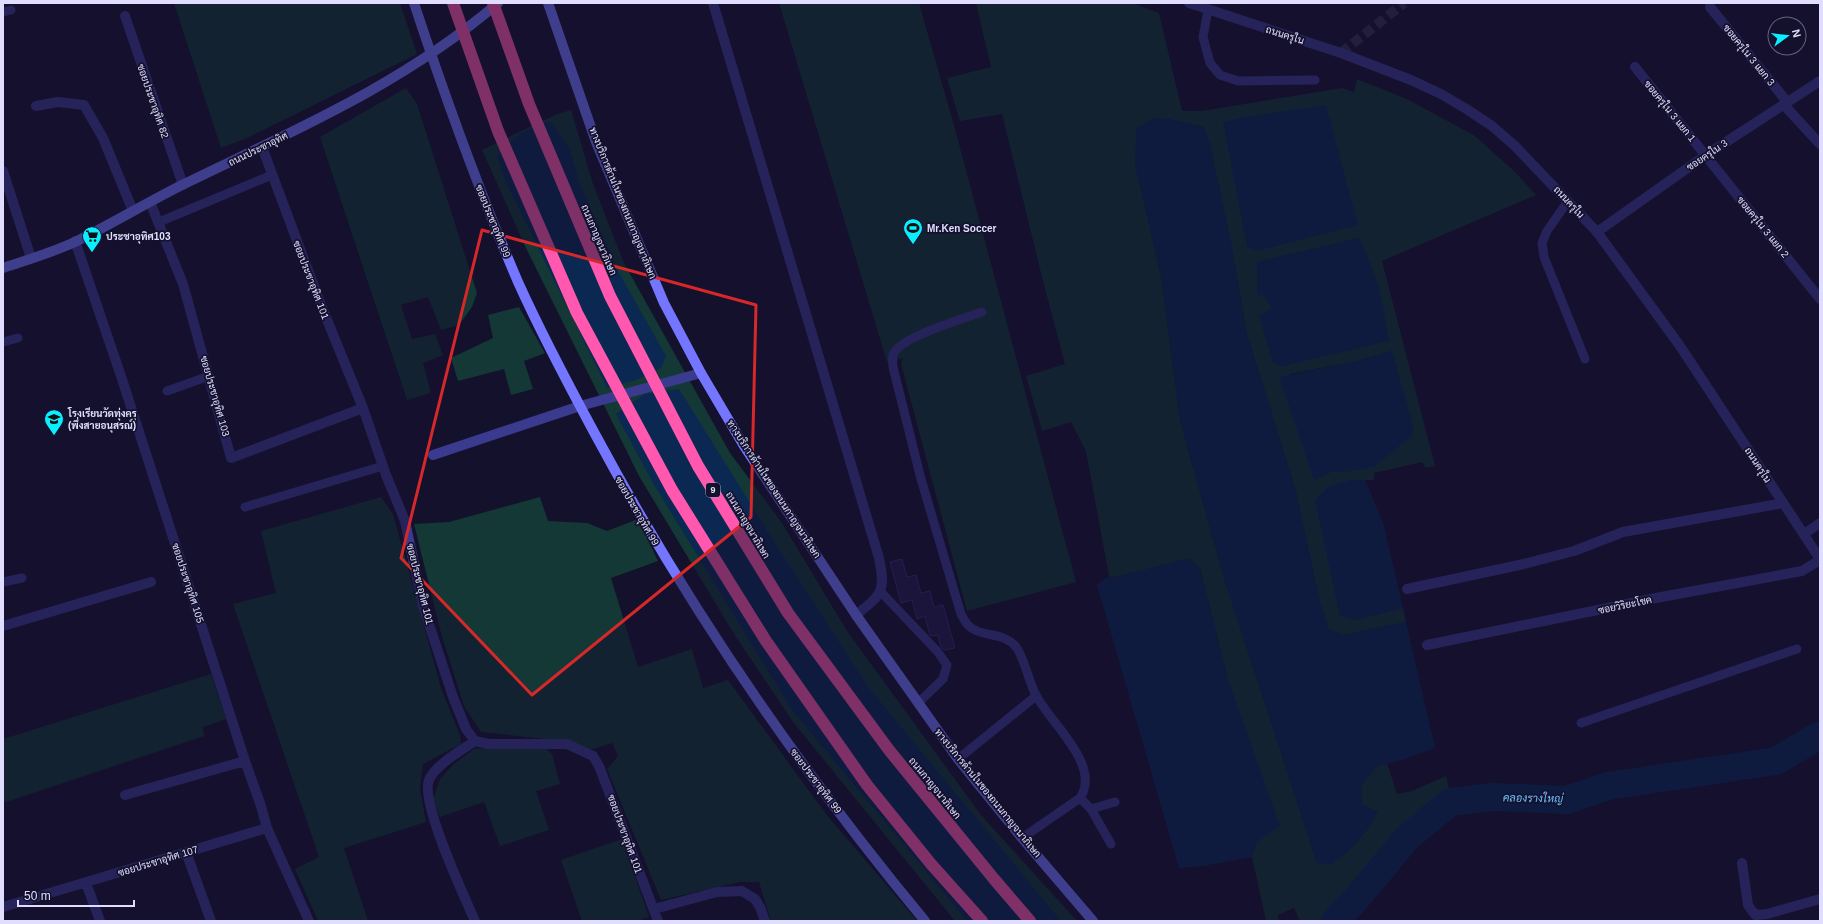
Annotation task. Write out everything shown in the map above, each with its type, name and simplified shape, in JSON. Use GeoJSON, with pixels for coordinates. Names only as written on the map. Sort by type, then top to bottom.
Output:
{"type":"FeatureCollection","features":[{"type":"Feature","properties":{"kind":"highway"},"geometry":{"type":"LineString","coordinates":[[453,3],[498,131],[578,313],[672,490],[766,641],[867,785],[931,864],[982,921]]}},
{"type":"Feature","properties":{"kind":"highway","name":"ถนนกาญจนาภิเษก"},"geometry":{"type":"LineString","coordinates":[[493,3],[529,104],[610,296],[698,466],[788,613],[889,750],[1030,921]]}},
{"type":"Feature","properties":{"kind":"main road","name":"ซอยประชาอุทิศ 99"},"geometry":{"type":"LineString","coordinates":[[414,3],[484,201],[516,278],[580,406],[619,479],[675,576],[735,669],[835,808],[925,921]]}},
{"type":"Feature","properties":{"kind":"main road","name":"ถนนประชาอุทิศ"},"geometry":{"type":"LineString","coordinates":[[3,268],[75,242],[183,185],[356,99],[458,36],[498,3]]}},
{"type":"Feature","properties":{"kind":"main road","name":"ทางบริการด้านในของถนนกาญจนาภิเษก"},"geometry":{"type":"LineString","coordinates":[[548,3],[596,142],[664,303],[701,373],[744,446],[856,615],[958,759],[1022,838],[1093,921]]}},
{"type":"Feature","properties":{"kind":"street"},"geometry":{"type":"LineString","coordinates":[[713,3],[879,558],[883,583],[880,591],[871,603],[856,615]]}},
{"type":"Feature","properties":{"kind":"street","name":"ถนนครุใน"},"geometry":{"type":"LineString","coordinates":[[1189,3],[1341,53],[1411,80],[1441,94],[1492,126],[1515,146],[1597,232],[1680,346],[1820,559]]}},
{"type":"Feature","properties":{"kind":"street","name":"ซอยครุใน 3 แยก 3"},"geometry":{"type":"LineString","coordinates":[[1710,7],[1786,104],[1820,144]]}},
{"type":"Feature","properties":{"kind":"street","name":"ซอยประชาอุทิศ 82"},"geometry":{"type":"LineString","coordinates":[[125,16],[183,185]]}},
{"type":"Feature","properties":{"kind":"street","name":"ซอยครุใน 3 แยก 1"},"geometry":{"type":"LineString","coordinates":[[1635,67],[1706,155]]}},
{"type":"Feature","properties":{"kind":"street","name":"ซอยครุใน 3"},"geometry":{"type":"LineString","coordinates":[[1597,232],[1706,155],[1820,81]]}},
{"type":"Feature","properties":{"kind":"street"},"geometry":{"type":"LineString","coordinates":[[36,106],[58,102],[84,105],[103,138],[133,211]]}},
{"type":"Feature","properties":{"kind":"street","name":"ซอยประชาอุทิศ 101"},"geometry":{"type":"LineString","coordinates":[[262,147],[320,305],[363,408],[383,466],[405,521],[423,606],[449,685],[466,729],[475,741],[489,744],[567,744],[593,756],[599,766],[658,921]]}},
{"type":"Feature","properties":{"kind":"street","name":"ซอยครุใน 3 แยก 2"},"geometry":{"type":"LineString","coordinates":[[1706,155],[1820,299]]}},
{"type":"Feature","properties":{"kind":"street"},"geometry":{"type":"LineString","coordinates":[[3,171],[7,195],[31,258]]}},
{"type":"Feature","properties":{"kind":"street","name":"ซอยประชาอุทิศ 103"},"geometry":{"type":"LineString","coordinates":[[150,202],[183,284],[231,458],[363,408]]}},
{"type":"Feature","properties":{"kind":"street","name":"ซอยประชาอุทิศ 105"},"geometry":{"type":"LineString","coordinates":[[75,242],[124,386],[267,828],[309,921]]}},
{"type":"Feature","properties":{"kind":"street"},"geometry":{"type":"LineString","coordinates":[[433,455],[580,406],[701,373]]}},
{"type":"Feature","properties":{"kind":"street"},"geometry":{"type":"LineString","coordinates":[[1407,589],[1524,564],[1574,551],[1623,532],[1783,503]]}},
{"type":"Feature","properties":{"kind":"street"},"geometry":{"type":"LineString","coordinates":[[1804,534],[1820,523]]}},
{"type":"Feature","properties":{"kind":"street","name":"ซอยวิริยะโชค"},"geometry":{"type":"LineString","coordinates":[[1427,645],[1648,600],[1802,571],[1820,559]]}},
{"type":"Feature","properties":{"kind":"street"},"geometry":{"type":"LineString","coordinates":[[3,626],[151,582]]}},
{"type":"Feature","properties":{"kind":"street"},"geometry":{"type":"LineString","coordinates":[[475,741],[438,767],[429,780],[427,791],[442,844],[475,921]]}},
{"type":"Feature","properties":{"kind":"street"},"geometry":{"type":"LineString","coordinates":[[125,795],[245,761]]}},
{"type":"Feature","properties":{"kind":"street","name":"ซอยประชาอุทิศ 107"},"geometry":{"type":"LineString","coordinates":[[3,907],[267,828]]}},
{"type":"Feature","properties":{"kind":"street"},"geometry":{"type":"LineString","coordinates":[[186,852],[211,921]]}},
{"type":"Feature","properties":{"kind":"street"},"geometry":{"type":"LineString","coordinates":[[1742,863],[1748,905],[1755,914],[1767,914],[1820,900]]}},
{"type":"Feature","properties":{"kind":"street"},"geometry":{"type":"LineString","coordinates":[[86,883],[100,921]]}},
{"type":"Feature","properties":{"kind":"street"},"geometry":{"type":"LineString","coordinates":[[654,909],[717,892],[742,891],[755,899],[760,907],[765,921]]}},
{"type":"Feature","properties":{"kind":"lane"},"geometry":{"type":"LineString","coordinates":[[1208,10],[1203,37],[1210,63],[1220,76],[1238,82],[1315,80]]}},
{"type":"Feature","properties":{"kind":"lane"},"geometry":{"type":"LineString","coordinates":[[159,222],[272,176]]}},
{"type":"Feature","properties":{"kind":"lane"},"geometry":{"type":"LineString","coordinates":[[1568,201],[1547,231],[1542,243],[1544,257],[1585,359]]}},
{"type":"Feature","properties":{"kind":"lane"},"geometry":{"type":"LineString","coordinates":[[982,312],[915,336],[899,346],[892,355],[893,367],[921,479],[962,614],[967,624],[974,630],[1007,639],[1017,648],[1036,696],[1079,756],[1086,776],[1085,792],[1080,798],[1022,838]]}},
{"type":"Feature","properties":{"kind":"lane"},"geometry":{"type":"LineString","coordinates":[[3,342],[18,338]]}},
{"type":"Feature","properties":{"kind":"lane"},"geometry":{"type":"LineString","coordinates":[[167,391],[209,376]]}},
{"type":"Feature","properties":{"kind":"lane"},"geometry":{"type":"LineString","coordinates":[[245,507],[383,466]]}},
{"type":"Feature","properties":{"kind":"lane"},"geometry":{"type":"LineString","coordinates":[[3,582],[22,578]]}},
{"type":"Feature","properties":{"kind":"lane"},"geometry":{"type":"LineString","coordinates":[[880,591],[937,651],[947,665],[943,679],[918,703]]}},
{"type":"Feature","properties":{"kind":"lane"},"geometry":{"type":"LineString","coordinates":[[1581,723],[1797,649]]}},
{"type":"Feature","properties":{"kind":"lane"},"geometry":{"type":"LineString","coordinates":[[958,759],[1036,696]]}},
{"type":"Feature","properties":{"kind":"lane"},"geometry":{"type":"LineString","coordinates":[[1080,798],[1091,809],[1110,844]]}},
{"type":"Feature","properties":{"kind":"lane"},"geometry":{"type":"LineString","coordinates":[[1091,809],[1115,802]]}},
{"type":"Feature","properties":{"kind":"highlighted area"},"geometry":{"type":"Polygon","coordinates":[[[482,230],[756,305],[751,517],[532,695],[401,558],[482,230]]]}},
{"type":"Feature","properties":{"kind":"green space"},"geometry":{"type":"Polygon","coordinates":[[[174,3],[400,3],[417,54],[245,139],[221,148],[174,3]]]}},
{"type":"Feature","properties":{"kind":"green space"},"geometry":{"type":"Polygon","coordinates":[[[779,3],[919,3],[955,129],[1076,582],[967,611],[901,364],[903,358],[887,362],[779,3]]]}},
{"type":"Feature","properties":{"kind":"green space"},"geometry":{"type":"Polygon","coordinates":[[[976,3],[1132,3],[1159,13],[1182,111],[1202,111],[1342,88],[1354,92],[1357,79],[1407,99],[1475,136],[1515,172],[1536,195],[1382,261],[1435,466],[1426,468],[1422,462],[1374,473],[1374,480],[1351,480],[1355,620],[1403,608],[1406,622],[1343,635],[1329,629],[1320,602],[1295,488],[1247,334],[1229,233],[1209,141],[1204,127],[1168,119],[1135,164],[1161,276],[1180,420],[1223,575],[1317,863],[1362,804],[1361,786],[1376,767],[1387,763],[1397,794],[1412,791],[1446,776],[1451,797],[1421,821],[1339,906],[1321,921],[1300,921],[1294,908],[1278,915],[1279,921],[1266,921],[1252,857],[1256,843],[1227,676],[1200,568],[1114,577],[1109,576],[1086,451],[1071,422],[1042,431],[1026,376],[1065,364],[1002,114],[960,121],[947,78],[991,67],[976,3]],[[1360,238],[1257,262],[1265,297],[1272,308],[1273,363],[1283,366],[1389,340],[1360,238]],[[1392,351],[1357,361],[1290,374],[1314,479],[1331,472],[1350,471],[1392,351]]]}},
{"type":"Feature","properties":{"kind":"green space"},"geometry":{"type":"Polygon","coordinates":[[[406,88],[417,104],[477,293],[472,307],[459,325],[441,330],[428,297],[401,305],[412,339],[435,334],[443,355],[423,363],[431,393],[407,400],[320,137],[406,88]]]}},
{"type":"Feature","properties":{"kind":"green space"},"geometry":{"type":"Polygon","coordinates":[[[571,110],[593,184],[624,263],[730,453],[782,523],[847,631],[981,815],[1077,921],[955,921],[793,722],[734,634],[639,476],[526,248],[482,150],[557,114],[571,110]]]}},
{"type":"Feature","properties":{"kind":"green space"},"geometry":{"type":"Polygon","coordinates":[[[519,307],[545,353],[524,361],[533,389],[511,395],[504,369],[458,381],[451,358],[493,338],[488,315],[519,307]]]}},
{"type":"Feature","properties":{"kind":"green space"},"geometry":{"type":"Polygon","coordinates":[[[381,497],[393,514],[441,688],[460,735],[461,744],[423,764],[420,789],[426,822],[344,848],[368,921],[318,921],[295,869],[319,857],[233,604],[276,593],[261,531],[381,497]]]}},
{"type":"Feature","properties":{"kind":"green space"},"geometry":{"type":"Polygon","coordinates":[[[540,497],[548,521],[587,523],[607,531],[638,519],[658,561],[611,578],[638,667],[692,649],[703,688],[728,680],[826,814],[917,921],[771,921],[759,882],[740,882],[661,900],[607,769],[618,756],[612,743],[590,750],[546,739],[481,732],[464,706],[441,633],[414,524],[449,522],[540,497]]]}},
{"type":"Feature","properties":{"kind":"green space"},"geometry":{"type":"Polygon","coordinates":[[[211,674],[226,719],[203,727],[204,736],[3,803],[3,739],[211,674]]]}},
{"type":"Feature","properties":{"kind":"green space"},"geometry":{"type":"Polygon","coordinates":[[[489,747],[546,748],[552,754],[560,784],[536,791],[549,830],[500,846],[484,802],[440,817],[433,799],[440,779],[454,764],[474,749],[489,747]]]}},
{"type":"Feature","properties":{"kind":"green space"},"geometry":{"type":"Polygon","coordinates":[[[622,839],[649,917],[637,921],[582,921],[561,860],[622,839]]]}},
{"type":"Feature","properties":{"kind":"water"},"geometry":{"type":"Polygon","coordinates":[[[1326,105],[1358,225],[1257,251],[1247,247],[1223,122],[1244,117],[1326,105]]]}},
{"type":"Feature","properties":{"kind":"water"},"geometry":{"type":"Polygon","coordinates":[[[1153,118],[1168,119],[1204,127],[1209,141],[1229,233],[1247,334],[1295,488],[1320,602],[1329,629],[1343,635],[1406,622],[1435,748],[1405,759],[1376,767],[1361,786],[1362,804],[1378,811],[1370,827],[1359,840],[1332,864],[1317,863],[1223,575],[1180,420],[1161,276],[1135,164],[1136,129],[1153,118]]]}},
{"type":"Feature","properties":{"kind":"water"},"geometry":{"type":"Polygon","coordinates":[[[550,121],[569,147],[580,184],[618,271],[666,356],[661,368],[636,380],[607,388],[504,178],[497,156],[520,133],[550,121]]]}},
{"type":"Feature","properties":{"kind":"water"},"geometry":{"type":"Polygon","coordinates":[[[1360,238],[1380,290],[1389,341],[1283,366],[1273,363],[1259,316],[1272,308],[1265,297],[1257,294],[1257,262],[1360,238]]]}},
{"type":"Feature","properties":{"kind":"water"},"geometry":{"type":"Polygon","coordinates":[[[1392,351],[1413,426],[1412,436],[1374,467],[1350,471],[1331,472],[1314,480],[1279,377],[1357,361],[1392,351]]]}},
{"type":"Feature","properties":{"kind":"water"},"geometry":{"type":"Polygon","coordinates":[[[679,389],[773,540],[869,688],[1061,921],[967,921],[792,710],[653,483],[616,414],[645,394],[679,389]]]}},
{"type":"Feature","properties":{"kind":"water"},"geometry":{"type":"Polygon","coordinates":[[[1351,480],[1365,480],[1383,522],[1403,608],[1355,620],[1340,616],[1315,500],[1329,486],[1351,480]]]}},
{"type":"Feature","properties":{"kind":"water"},"geometry":{"type":"Polygon","coordinates":[[[1189,558],[1200,568],[1227,676],[1280,826],[1256,843],[1252,857],[1203,866],[1179,868],[1097,585],[1109,576],[1114,577],[1189,558]]]}},
{"type":"Feature","properties":{"kind":"building"},"geometry":{"type":"Polygon","coordinates":[[[902,559],[907,577],[916,575],[921,593],[930,591],[934,607],[943,605],[955,648],[944,650],[941,647],[938,635],[930,635],[925,616],[917,619],[912,600],[901,603],[890,562],[902,559]]]}},
{"type":"Feature","properties":{"kind":"waterway","name":"คลองรางใหญ่"},"geometry":{"type":"LineString","coordinates":[[1335,921],[1356,899],[1407,838],[1450,802],[1492,797],[1567,800],[1608,786],[1776,761],[1820,735]]}},
{"type":"Feature","properties":{"kind":"tunnel"},"geometry":{"type":"LineString","coordinates":[[1341,53],[1404,3]]}},
{"type":"Feature","properties":{"kind":"place","name":"Mr.Ken Soccer"},"geometry":{"type":"Point","coordinates":[913,245]}},
{"type":"Feature","properties":{"kind":"place","name":"ประชาอุทิศ103"},"geometry":{"type":"Point","coordinates":[92,253]}},
{"type":"Feature","properties":{"kind":"place","name":"โรงเรียนวัดทุ่งครุ (พึ่งสายอนุสรณ์)"},"geometry":{"type":"Point","coordinates":[54,436]}}]}
